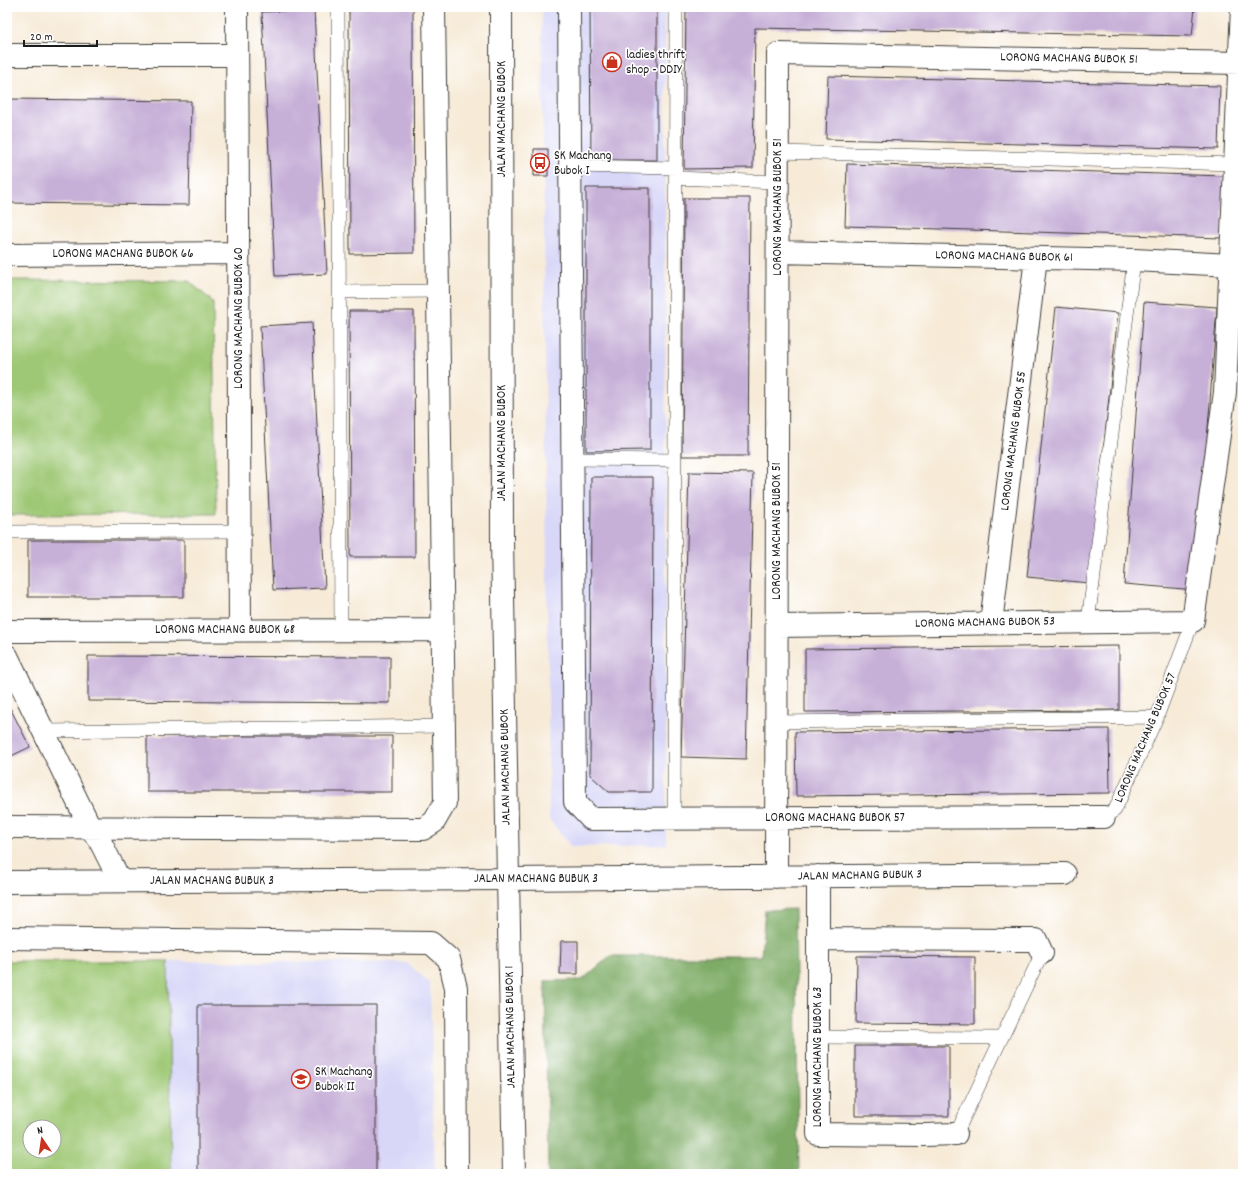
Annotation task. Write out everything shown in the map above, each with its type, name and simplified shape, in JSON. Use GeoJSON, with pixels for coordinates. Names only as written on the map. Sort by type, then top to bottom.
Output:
{"type":"FeatureCollection","features":[{"type":"Feature","properties":{"kind":"street","name":"LORONG MACHANG BUBOK 60"},"geometry":{"type":"LineString","coordinates":[[237,7],[240,630]]}},
{"type":"Feature","properties":{"kind":"street"},"geometry":{"type":"LineString","coordinates":[[7,827],[90,826],[423,829],[434,822],[445,803],[434,7]]}},
{"type":"Feature","properties":{"kind":"street","name":"JALAN MACHANG BUBOK"},"geometry":{"type":"LineString","coordinates":[[502,7],[502,540],[508,880]]}},
{"type":"Feature","properties":{"kind":"street"},"geometry":{"type":"LineString","coordinates":[[568,7],[573,459]]}},
{"type":"Feature","properties":{"kind":"street"},"geometry":{"type":"LineString","coordinates":[[1240,63],[1242,7]]}},
{"type":"Feature","properties":{"kind":"street","name":"LORONG MACHANG BUBOK 51"},"geometry":{"type":"LineString","coordinates":[[776,877],[778,54],[1240,63]]}},
{"type":"Feature","properties":{"kind":"street"},"geometry":{"type":"LineString","coordinates":[[7,55],[237,55]]}},
{"type":"Feature","properties":{"kind":"street","name":"LORONG MACHANG BUBOK 57"},"geometry":{"type":"LineString","coordinates":[[1193,620],[1225,392],[1240,63]]}},
{"type":"Feature","properties":{"kind":"street","name":"LORONG MACHANG BUBOK 61"},"geometry":{"type":"LineString","coordinates":[[778,252],[1134,260],[1231,265]]}},
{"type":"Feature","properties":{"kind":"street","name":"LORONG MACHANG BUBOK 66"},"geometry":{"type":"LineString","coordinates":[[7,255],[238,253]]}},
{"type":"Feature","properties":{"kind":"street","name":"LORONG MACHANG BUBOK 55"},"geometry":{"type":"LineString","coordinates":[[991,623],[1036,258]]}},
{"type":"Feature","properties":{"kind":"street","name":"LORONG MACHANG BUBOK 57"},"geometry":{"type":"LineString","coordinates":[[573,459],[575,802],[591,819],[1104,816]]}},
{"type":"Feature","properties":{"kind":"street","name":"LORONG MACHANG BUBOK 53"},"geometry":{"type":"LineString","coordinates":[[777,626],[1193,620]]}},
{"type":"Feature","properties":{"kind":"street","name":"LORONG MACHANG BUBOK 68"},"geometry":{"type":"LineString","coordinates":[[7,631],[341,629],[443,630]]}},
{"type":"Feature","properties":{"kind":"street"},"geometry":{"type":"LineString","coordinates":[[7,656],[90,826],[100,841],[120,882]]}},
{"type":"Feature","properties":{"kind":"street","name":"JALAN MACHANG BUBUK 3"},"geometry":{"type":"LineString","coordinates":[[7,882],[508,880],[1065,874]]}},
{"type":"Feature","properties":{"kind":"street","name":"LORONG MACHANG BUBOK 63"},"geometry":{"type":"LineString","coordinates":[[818,876],[818,1134],[956,1134]]}},
{"type":"Feature","properties":{"kind":"street","name":"JALAN MACHANG BUBOK 1"},"geometry":{"type":"LineString","coordinates":[[508,880],[514,1174]]}},
{"type":"Feature","properties":{"kind":"street"},"geometry":{"type":"LineString","coordinates":[[7,938],[431,943],[449,959],[456,988],[457,1174]]}},
{"type":"Feature","properties":{"kind":"street"},"geometry":{"type":"LineString","coordinates":[[818,939],[1036,940],[1042,954]]}},
{"type":"Feature","properties":{"kind":"lane"},"geometry":{"type":"LineString","coordinates":[[338,7],[341,629]]}},
{"type":"Feature","properties":{"kind":"lane"},"geometry":{"type":"LineString","coordinates":[[674,819],[676,7]]}},
{"type":"Feature","properties":{"kind":"lane"},"geometry":{"type":"LineString","coordinates":[[778,152],[1236,164]]}},
{"type":"Feature","properties":{"kind":"lane"},"geometry":{"type":"LineString","coordinates":[[570,166],[778,182]]}},
{"type":"Feature","properties":{"kind":"lane"},"geometry":{"type":"LineString","coordinates":[[1088,622],[1134,260]]}},
{"type":"Feature","properties":{"kind":"lane"},"geometry":{"type":"LineString","coordinates":[[340,292],[438,291]]}},
{"type":"Feature","properties":{"kind":"lane"},"geometry":{"type":"LineString","coordinates":[[573,459],[675,460]]}},
{"type":"Feature","properties":{"kind":"lane"},"geometry":{"type":"LineString","coordinates":[[7,532],[239,531]]}},
{"type":"Feature","properties":{"kind":"lane","name":"LORONG MACHANG BUBOK 57"},"geometry":{"type":"LineString","coordinates":[[1104,816],[1115,810],[1157,717],[1193,620]]}},
{"type":"Feature","properties":{"kind":"lane"},"geometry":{"type":"LineString","coordinates":[[776,722],[1157,717]]}},
{"type":"Feature","properties":{"kind":"lane"},"geometry":{"type":"LineString","coordinates":[[44,731],[444,726]]}},
{"type":"Feature","properties":{"kind":"lane"},"geometry":{"type":"LineString","coordinates":[[956,1134],[1042,954]]}},
{"type":"Feature","properties":{"kind":"lane"},"geometry":{"type":"LineString","coordinates":[[818,1037],[1002,1038]]}},
{"type":"Feature","properties":{"kind":"shaded area"},"geometry":{"type":"Polygon","coordinates":[[[542,7],[665,7],[666,845],[571,847],[549,819],[542,7]]]}},
{"type":"Feature","properties":{"kind":"shaded area","name":"SK Machang Bubok II"},"geometry":{"type":"Polygon","coordinates":[[[168,961],[407,963],[430,983],[435,1174],[171,1174],[168,961]]]}},
{"type":"Feature","properties":{"kind":"green space"},"geometry":{"type":"Polygon","coordinates":[[[7,280],[189,281],[213,302],[216,514],[7,515],[7,280]]]}},
{"type":"Feature","properties":{"kind":"green space"},"geometry":{"type":"Polygon","coordinates":[[[795,909],[799,1174],[548,1174],[545,981],[582,980],[610,956],[761,956],[765,910],[795,909]]]}},
{"type":"Feature","properties":{"kind":"green space"},"geometry":{"type":"Polygon","coordinates":[[[7,961],[168,961],[171,1174],[7,1174],[7,961]]]}},
{"type":"Feature","properties":{"kind":"building"},"geometry":{"type":"Polygon","coordinates":[[[349,7],[413,7],[414,253],[350,254],[349,7]]]}},
{"type":"Feature","properties":{"kind":"building"},"geometry":{"type":"Polygon","coordinates":[[[590,7],[657,7],[657,160],[591,160],[590,7]]]}},
{"type":"Feature","properties":{"kind":"building"},"geometry":{"type":"Polygon","coordinates":[[[686,7],[1195,7],[1192,36],[755,28],[753,168],[684,169],[686,7]]]}},
{"type":"Feature","properties":{"kind":"building"},"geometry":{"type":"Polygon","coordinates":[[[314,10],[327,274],[275,276],[262,12],[314,10]]]}},
{"type":"Feature","properties":{"kind":"building"},"geometry":{"type":"Polygon","coordinates":[[[828,76],[1220,86],[1218,149],[826,139],[828,76]]]}},
{"type":"Feature","properties":{"kind":"building"},"geometry":{"type":"Polygon","coordinates":[[[7,99],[191,101],[189,205],[7,203],[7,99]]]}},
{"type":"Feature","properties":{"kind":"building"},"geometry":{"type":"Polygon","coordinates":[[[534,149],[548,149],[548,176],[534,176],[534,149]]]}},
{"type":"Feature","properties":{"kind":"building"},"geometry":{"type":"Polygon","coordinates":[[[847,164],[1224,176],[1222,238],[845,226],[847,164]]]}},
{"type":"Feature","properties":{"kind":"building"},"geometry":{"type":"Polygon","coordinates":[[[586,188],[650,188],[650,450],[586,451],[586,188]]]}},
{"type":"Feature","properties":{"kind":"building"},"geometry":{"type":"Polygon","coordinates":[[[684,198],[750,198],[748,456],[682,456],[684,198]]]}},
{"type":"Feature","properties":{"kind":"building"},"geometry":{"type":"Polygon","coordinates":[[[1144,302],[1217,307],[1196,590],[1124,584],[1144,302]]]}},
{"type":"Feature","properties":{"kind":"building"},"geometry":{"type":"Polygon","coordinates":[[[1056,307],[1118,313],[1089,583],[1027,577],[1056,307]]]}},
{"type":"Feature","properties":{"kind":"building"},"geometry":{"type":"Polygon","coordinates":[[[349,311],[414,311],[415,557],[350,557],[349,311]]]}},
{"type":"Feature","properties":{"kind":"building"},"geometry":{"type":"Polygon","coordinates":[[[312,323],[325,588],[273,590],[260,326],[312,323]]]}},
{"type":"Feature","properties":{"kind":"building"},"geometry":{"type":"Polygon","coordinates":[[[689,472],[753,473],[746,759],[681,757],[689,472]]]}},
{"type":"Feature","properties":{"kind":"building"},"geometry":{"type":"Polygon","coordinates":[[[591,477],[653,477],[652,792],[609,792],[590,775],[591,477]]]}},
{"type":"Feature","properties":{"kind":"building"},"geometry":{"type":"Polygon","coordinates":[[[28,540],[184,540],[184,597],[28,597],[28,540]]]}},
{"type":"Feature","properties":{"kind":"building"},"geometry":{"type":"Polygon","coordinates":[[[1119,646],[1119,710],[805,712],[805,649],[1119,646]]]}},
{"type":"Feature","properties":{"kind":"building"},"geometry":{"type":"Polygon","coordinates":[[[88,656],[390,657],[390,703],[88,701],[88,656]]]}},
{"type":"Feature","properties":{"kind":"building"},"geometry":{"type":"Polygon","coordinates":[[[7,702],[30,747],[7,758],[7,702]]]}},
{"type":"Feature","properties":{"kind":"building"},"geometry":{"type":"Polygon","coordinates":[[[1109,729],[1110,793],[796,796],[795,732],[1109,729]]]}},
{"type":"Feature","properties":{"kind":"building"},"geometry":{"type":"Polygon","coordinates":[[[147,736],[392,736],[392,792],[147,792],[147,736]]]}},
{"type":"Feature","properties":{"kind":"building"},"geometry":{"type":"Polygon","coordinates":[[[561,941],[578,941],[578,974],[560,974],[561,941]]]}},
{"type":"Feature","properties":{"kind":"building"},"geometry":{"type":"Polygon","coordinates":[[[857,956],[975,957],[975,1024],[856,1023],[857,956]]]}},
{"type":"Feature","properties":{"kind":"building"},"geometry":{"type":"Polygon","coordinates":[[[198,1005],[376,1005],[376,1174],[198,1174],[198,1005]]]}},
{"type":"Feature","properties":{"kind":"building"},"geometry":{"type":"Polygon","coordinates":[[[855,1046],[949,1046],[949,1116],[855,1116],[855,1046]]]}},
{"type":"Feature","properties":{"kind":"place","name":"ladies thrift shop - DDIY"},"geometry":{"type":"Point","coordinates":[612,62]}},
{"type":"Feature","properties":{"kind":"place","name":"SK Machang Bubok I"},"geometry":{"type":"Point","coordinates":[540,163]}},
{"type":"Feature","properties":{"kind":"place","name":"SK Machang Bubok II"},"geometry":{"type":"Point","coordinates":[301,1079]}}]}
